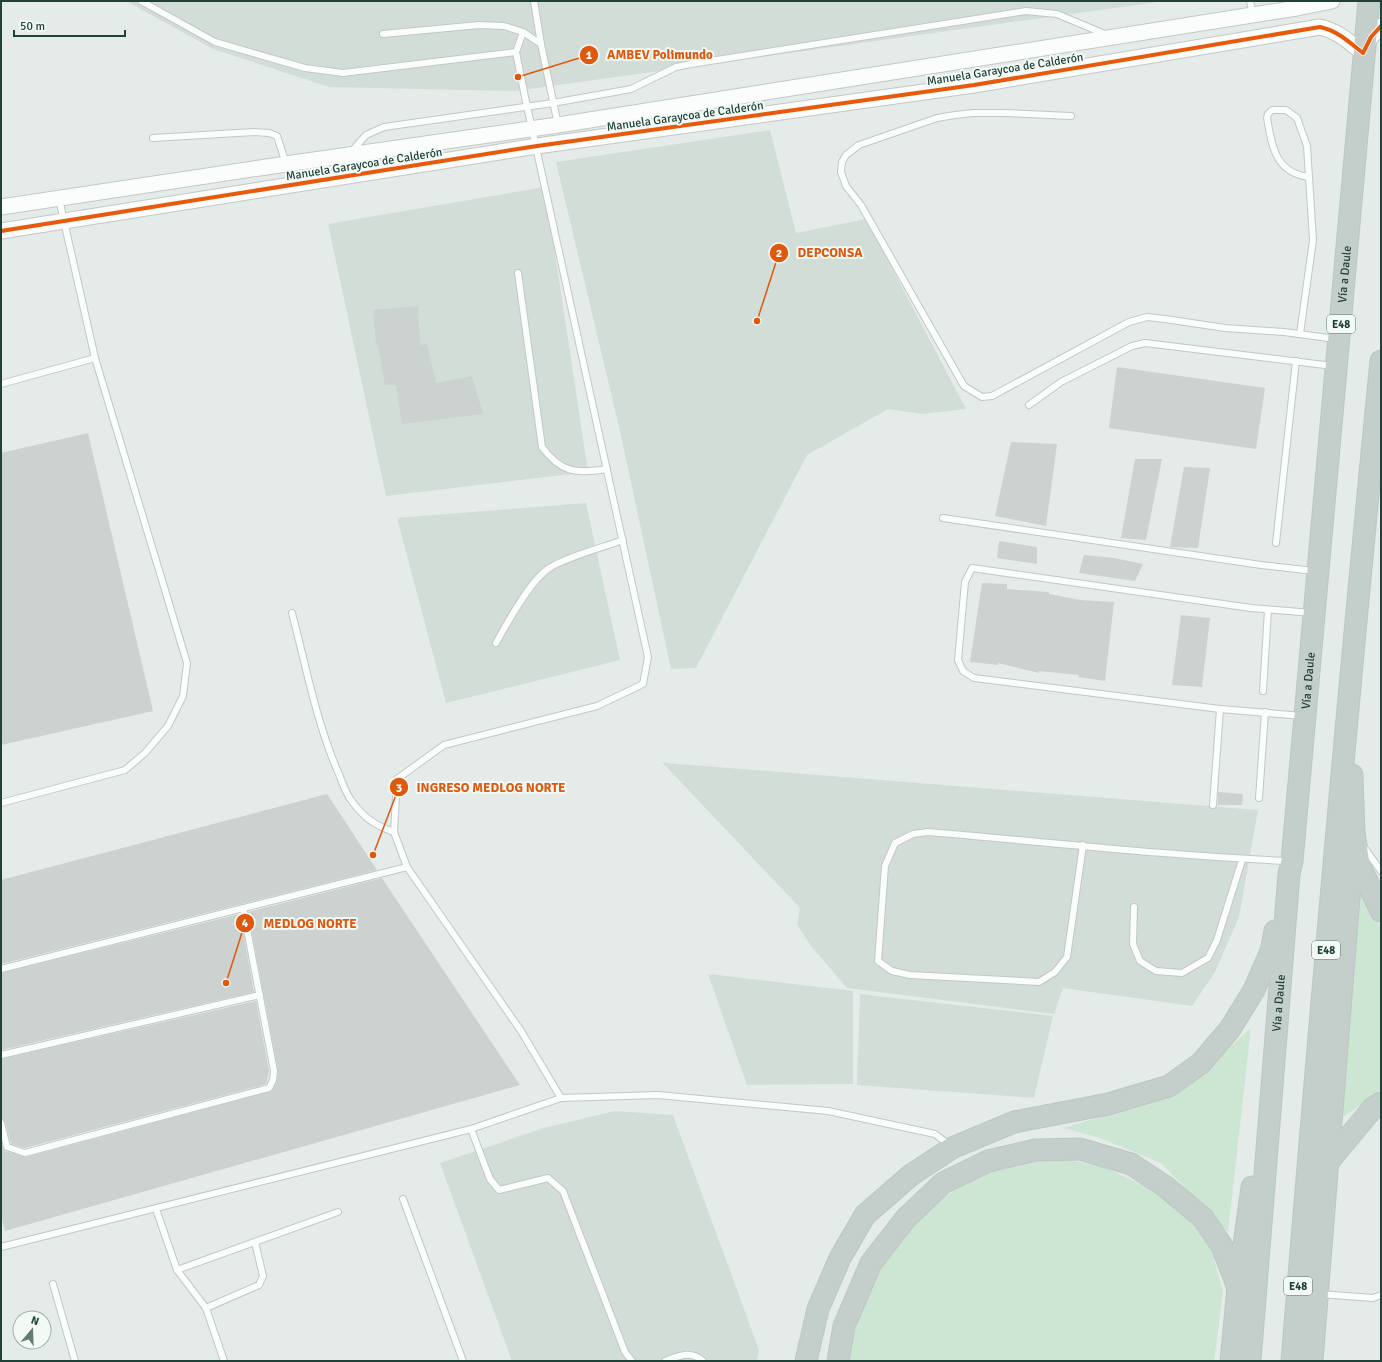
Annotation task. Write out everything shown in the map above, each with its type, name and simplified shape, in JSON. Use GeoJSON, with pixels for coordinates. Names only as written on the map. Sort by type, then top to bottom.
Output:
{"type":"FeatureCollection","features":[{"type":"Feature","properties":{"kind":"highway","name":"Vía a Daule"},"geometry":{"type":"LineString","coordinates":[[1250,1361],[1273,1064],[1340,339],[1363,54],[1369,1]]}},
{"type":"Feature","properties":{"kind":"highway","name":"E48"},"geometry":{"type":"LineString","coordinates":[[1292,1361],[1311,1111],[1349,689],[1381,361]]}},
{"type":"Feature","properties":{"kind":"highway"},"geometry":{"type":"LineString","coordinates":[[1349,689],[1354,833],[1358,864],[1381,911]]}},
{"type":"Feature","properties":{"kind":"highway"},"geometry":{"type":"LineString","coordinates":[[1312,1361],[1354,833]]}},
{"type":"Feature","properties":{"kind":"highway"},"geometry":{"type":"LineString","coordinates":[[806,1361],[818,1309],[840,1258],[865,1215],[911,1175],[952,1148],[1014,1122],[1108,1104],[1169,1086],[1201,1063],[1230,1029],[1254,990],[1271,951],[1291,868]]}},
{"type":"Feature","properties":{"kind":"highway"},"geometry":{"type":"LineString","coordinates":[[1231,1361],[1248,1209],[1273,1064]]}},
{"type":"Feature","properties":{"kind":"highway"},"geometry":{"type":"LineString","coordinates":[[1329,1161],[1373,1108],[1381,1103]]}},
{"type":"Feature","properties":{"kind":"highway"},"geometry":{"type":"LineString","coordinates":[[1311,1111],[1329,1161]]}},
{"type":"Feature","properties":{"kind":"highway"},"geometry":{"type":"LineString","coordinates":[[838,1361],[844,1326],[871,1263],[906,1218],[943,1183],[988,1161],[1035,1150],[1080,1149],[1131,1164],[1166,1187],[1203,1218],[1222,1246],[1238,1288]]}},
{"type":"Feature","properties":{"kind":"street","name":"Manuela Garaycoa de Calderón"},"geometry":{"type":"LineString","coordinates":[[1,207],[350,154],[558,125],[1112,37],[1251,8],[1332,1]]}},
{"type":"Feature","properties":{"kind":"street"},"geometry":{"type":"LineString","coordinates":[[1363,54],[1372,37],[1381,26]]}},
{"type":"Feature","properties":{"kind":"street","name":"Manuela Garaycoa de Calderón"},"geometry":{"type":"LineString","coordinates":[[1,231],[537,146],[974,85],[1320,27],[1330,29],[1343,36],[1363,54]]}},
{"type":"Feature","properties":{"kind":"street"},"geometry":{"type":"LineString","coordinates":[[970,59],[974,85]]}},
{"type":"Feature","properties":{"kind":"lane"},"geometry":{"type":"LineString","coordinates":[[141,1],[215,42],[305,68],[343,73],[516,52]]}},
{"type":"Feature","properties":{"kind":"lane"},"geometry":{"type":"LineString","coordinates":[[534,1],[541,44],[558,125]]}},
{"type":"Feature","properties":{"kind":"lane"},"geometry":{"type":"LineString","coordinates":[[350,154],[366,135],[384,127],[553,103],[631,89],[676,67],[691,64],[1026,11],[1056,14],[1112,37]]}},
{"type":"Feature","properties":{"kind":"lane"},"geometry":{"type":"LineString","coordinates":[[383,34],[479,24],[504,26],[523,32],[541,44]]}},
{"type":"Feature","properties":{"kind":"lane"},"geometry":{"type":"LineString","coordinates":[[523,32],[516,52],[531,128],[537,146],[648,657],[643,684],[597,706],[444,745],[397,779],[394,832],[407,867],[521,1031],[562,1098]]}},
{"type":"Feature","properties":{"kind":"lane"},"geometry":{"type":"LineString","coordinates":[[1300,334],[1312,240],[1307,146],[1297,118],[1286,110],[1272,110],[1268,114],[1267,118],[1273,150],[1279,162],[1293,172],[1308,177]]}},
{"type":"Feature","properties":{"kind":"lane"},"geometry":{"type":"LineString","coordinates":[[1071,116],[973,113],[937,118],[860,145],[846,155],[842,162],[841,172],[846,186],[861,205],[964,386],[982,397],[992,396],[1129,322],[1147,317],[1225,328],[1340,339]]}},
{"type":"Feature","properties":{"kind":"lane"},"geometry":{"type":"LineString","coordinates":[[153,138],[254,132],[269,133],[277,136],[286,164]]}},
{"type":"Feature","properties":{"kind":"lane"},"geometry":{"type":"LineString","coordinates":[[1,803],[125,770],[145,753],[168,726],[183,696],[187,663],[95,358],[58,198]]}},
{"type":"Feature","properties":{"kind":"lane"},"geometry":{"type":"LineString","coordinates":[[518,273],[542,447],[553,461],[569,470],[588,472],[607,470]]}},
{"type":"Feature","properties":{"kind":"lane"},"geometry":{"type":"LineString","coordinates":[[1029,405],[1061,382],[1132,346],[1145,343],[1337,366]]}},
{"type":"Feature","properties":{"kind":"lane"},"geometry":{"type":"LineString","coordinates":[[1,384],[95,358]]}},
{"type":"Feature","properties":{"kind":"lane"},"geometry":{"type":"LineString","coordinates":[[1276,543],[1296,361]]}},
{"type":"Feature","properties":{"kind":"lane"},"geometry":{"type":"LineString","coordinates":[[943,518],[1261,565],[1318,571]]}},
{"type":"Feature","properties":{"kind":"lane"},"geometry":{"type":"LineString","coordinates":[[496,643],[514,610],[534,584],[550,567],[623,540]]}},
{"type":"Feature","properties":{"kind":"lane"},"geometry":{"type":"LineString","coordinates":[[1304,716],[1220,709],[974,678],[963,671],[958,660],[965,582],[972,568],[1268,610],[1314,614]]}},
{"type":"Feature","properties":{"kind":"lane"},"geometry":{"type":"LineString","coordinates":[[1262,691],[1268,610]]}},
{"type":"Feature","properties":{"kind":"lane"},"geometry":{"type":"LineString","coordinates":[[292,613],[331,756],[350,798],[362,813],[377,826],[394,832]]}},
{"type":"Feature","properties":{"kind":"lane"},"geometry":{"type":"LineString","coordinates":[[1213,805],[1220,709]]}},
{"type":"Feature","properties":{"kind":"lane"},"geometry":{"type":"LineString","coordinates":[[1259,798],[1266,712]]}},
{"type":"Feature","properties":{"kind":"lane"},"geometry":{"type":"LineString","coordinates":[[1083,845],[1067,957],[1055,972],[1039,982],[910,975],[892,971],[878,961],[885,866],[895,842],[913,834],[928,832],[1083,845],[1242,860],[1291,868]]}},
{"type":"Feature","properties":{"kind":"lane"},"geometry":{"type":"LineString","coordinates":[[1354,833],[1381,871]]}},
{"type":"Feature","properties":{"kind":"lane"},"geometry":{"type":"LineString","coordinates":[[1134,907],[1133,944],[1140,961],[1156,971],[1182,973],[1208,958],[1217,940],[1242,860]]}},
{"type":"Feature","properties":{"kind":"lane"},"geometry":{"type":"LineString","coordinates":[[1,969],[407,867]]}},
{"type":"Feature","properties":{"kind":"lane"},"geometry":{"type":"LineString","coordinates":[[1,1123],[7,1147],[25,1153],[269,1088],[273,1080],[274,1071],[243,908]]}},
{"type":"Feature","properties":{"kind":"lane"},"geometry":{"type":"LineString","coordinates":[[1,1055],[260,995]]}},
{"type":"Feature","properties":{"kind":"lane"},"geometry":{"type":"LineString","coordinates":[[1,1247],[471,1129],[562,1098],[658,1096],[828,1111],[934,1134],[952,1148]]}},
{"type":"Feature","properties":{"kind":"lane"},"geometry":{"type":"LineString","coordinates":[[471,1129],[490,1179],[499,1190],[548,1178],[562,1191],[625,1352],[632,1361]]}},
{"type":"Feature","properties":{"kind":"lane"},"geometry":{"type":"LineString","coordinates":[[403,1199],[463,1361]]}},
{"type":"Feature","properties":{"kind":"lane"},"geometry":{"type":"LineString","coordinates":[[156,1209],[177,1270],[206,1308],[224,1361]]}},
{"type":"Feature","properties":{"kind":"lane"},"geometry":{"type":"LineString","coordinates":[[177,1270],[338,1212]]}},
{"type":"Feature","properties":{"kind":"lane"},"geometry":{"type":"LineString","coordinates":[[206,1308],[259,1285],[263,1276],[255,1242]]}},
{"type":"Feature","properties":{"kind":"lane"},"geometry":{"type":"LineString","coordinates":[[53,1284],[75,1361]]}},
{"type":"Feature","properties":{"kind":"lane"},"geometry":{"type":"LineString","coordinates":[[1318,1294],[1373,1298],[1381,1295]]}},
{"type":"Feature","properties":{"kind":"lane"},"geometry":{"type":"LineString","coordinates":[[664,1361],[686,1354],[696,1356],[703,1361]]}},
{"type":"Feature","properties":{"kind":"shaded area"},"geometry":{"type":"Polygon","coordinates":[[[126,1],[1165,1],[515,91],[329,87],[213,49],[126,1]]]}},
{"type":"Feature","properties":{"kind":"shaded area"},"geometry":{"type":"Polygon","coordinates":[[[770,130],[796,233],[866,219],[966,409],[922,414],[888,409],[807,455],[696,668],[671,669],[620,431],[556,162],[770,130]]]}},
{"type":"Feature","properties":{"kind":"shaded area"},"geometry":{"type":"Polygon","coordinates":[[[545,187],[588,472],[386,496],[328,224],[545,187]]]}},
{"type":"Feature","properties":{"kind":"shaded area"},"geometry":{"type":"Polygon","coordinates":[[[586,503],[620,660],[446,703],[397,518],[586,503]]]}},
{"type":"Feature","properties":{"kind":"shaded area"},"geometry":{"type":"Polygon","coordinates":[[[662,762],[1258,810],[1239,917],[1215,972],[1192,1006],[1063,988],[1054,1014],[847,988],[811,946],[797,924],[800,908],[662,762]]]}},
{"type":"Feature","properties":{"kind":"shaded area"},"geometry":{"type":"Polygon","coordinates":[[[708,974],[853,991],[853,1084],[747,1085],[708,974]]]}},
{"type":"Feature","properties":{"kind":"shaded area"},"geometry":{"type":"Polygon","coordinates":[[[860,994],[1053,1016],[1034,1098],[857,1085],[860,994]]]}},
{"type":"Feature","properties":{"kind":"shaded area"},"geometry":{"type":"Polygon","coordinates":[[[615,1111],[673,1115],[759,1350],[757,1361],[512,1361],[440,1163],[544,1128],[615,1111]]]}},
{"type":"Feature","properties":{"kind":"green space"},"geometry":{"type":"Polygon","coordinates":[[[1357,874],[1381,929],[1381,1090],[1339,1120],[1357,874]]]}},
{"type":"Feature","properties":{"kind":"green space"},"geometry":{"type":"Polygon","coordinates":[[[1251,1028],[1228,1232],[1161,1163],[1100,1138],[1063,1128],[1163,1099],[1209,1066],[1251,1028]]]}},
{"type":"Feature","properties":{"kind":"green space"},"geometry":{"type":"Polygon","coordinates":[[[1062,1158],[1106,1168],[1149,1188],[1181,1208],[1211,1248],[1223,1292],[1214,1361],[847,1361],[848,1340],[878,1269],[905,1235],[939,1201],[975,1177],[1014,1163],[1062,1158]]]}},
{"type":"Feature","properties":{"kind":"building"},"geometry":{"type":"Polygon","coordinates":[[[418,306],[420,345],[427,344],[436,383],[472,376],[483,414],[402,424],[396,385],[385,385],[378,345],[376,345],[373,310],[418,306]]]}},
{"type":"Feature","properties":{"kind":"building"},"geometry":{"type":"Polygon","coordinates":[[[1117,367],[1265,388],[1256,449],[1109,428],[1117,367]]]}},
{"type":"Feature","properties":{"kind":"building"},"geometry":{"type":"Polygon","coordinates":[[[88,433],[153,711],[1,745],[1,453],[88,433]]]}},
{"type":"Feature","properties":{"kind":"building"},"geometry":{"type":"Polygon","coordinates":[[[1011,442],[1057,444],[1046,526],[995,516],[1011,442]]]}},
{"type":"Feature","properties":{"kind":"building"},"geometry":{"type":"Polygon","coordinates":[[[1135,459],[1162,459],[1146,540],[1121,538],[1135,459]]]}},
{"type":"Feature","properties":{"kind":"building"},"geometry":{"type":"Polygon","coordinates":[[[1184,467],[1210,468],[1198,548],[1170,547],[1184,467]]]}},
{"type":"Feature","properties":{"kind":"building"},"geometry":{"type":"Polygon","coordinates":[[[999,541],[1037,547],[1037,564],[997,558],[999,541]]]}},
{"type":"Feature","properties":{"kind":"building"},"geometry":{"type":"Polygon","coordinates":[[[1084,555],[1114,558],[1143,564],[1135,581],[1079,573],[1084,555]]]}},
{"type":"Feature","properties":{"kind":"building"},"geometry":{"type":"Polygon","coordinates":[[[982,583],[1007,584],[1007,589],[1049,592],[1049,594],[1080,600],[1114,602],[1105,681],[1078,677],[1079,675],[1039,671],[1039,673],[998,663],[998,665],[970,662],[982,583]]]}},
{"type":"Feature","properties":{"kind":"building"},"geometry":{"type":"Polygon","coordinates":[[[1181,615],[1210,618],[1202,687],[1172,685],[1181,615]]]}},
{"type":"Feature","properties":{"kind":"building"},"geometry":{"type":"Polygon","coordinates":[[[1218,792],[1243,794],[1242,805],[1218,805],[1218,792]]]}},
{"type":"Feature","properties":{"kind":"building"},"geometry":{"type":"Polygon","coordinates":[[[327,794],[377,870],[1,964],[1,880],[327,794]]]}},
{"type":"Feature","properties":{"kind":"building"},"geometry":{"type":"Polygon","coordinates":[[[382,878],[520,1085],[5,1231],[1,1215],[1,1142],[5,1151],[26,1157],[272,1091],[277,1082],[278,1070],[248,912],[382,878]]]}},
{"type":"Feature","properties":{"kind":"building"},"geometry":{"type":"Polygon","coordinates":[[[240,914],[254,992],[1,1050],[1,973],[240,914]]]}},
{"type":"Feature","properties":{"kind":"building"},"geometry":{"type":"Polygon","coordinates":[[[256,1001],[269,1071],[266,1084],[25,1148],[11,1144],[5,1122],[1,1119],[1,1059],[256,1001]]]}},
{"type":"Feature","properties":{"kind":"cycle path"},"geometry":{"type":"LineString","coordinates":[[1,231],[537,146],[974,85],[1320,27],[1338,34],[1363,53],[1371,37],[1381,26]]}},
{"type":"Feature","properties":{"kind":"place","name":"AMBEV Polimundo"},"geometry":{"type":"Point","coordinates":[518,77]}},
{"type":"Feature","properties":{"kind":"place","name":"DEPCONSA"},"geometry":{"type":"Point","coordinates":[757,321]}},
{"type":"Feature","properties":{"kind":"place","name":"INGRESO MEDLOG NORTE"},"geometry":{"type":"Point","coordinates":[373,855]}},
{"type":"Feature","properties":{"kind":"place","name":"MEDLOG NORTE"},"geometry":{"type":"Point","coordinates":[226,983]}}]}
